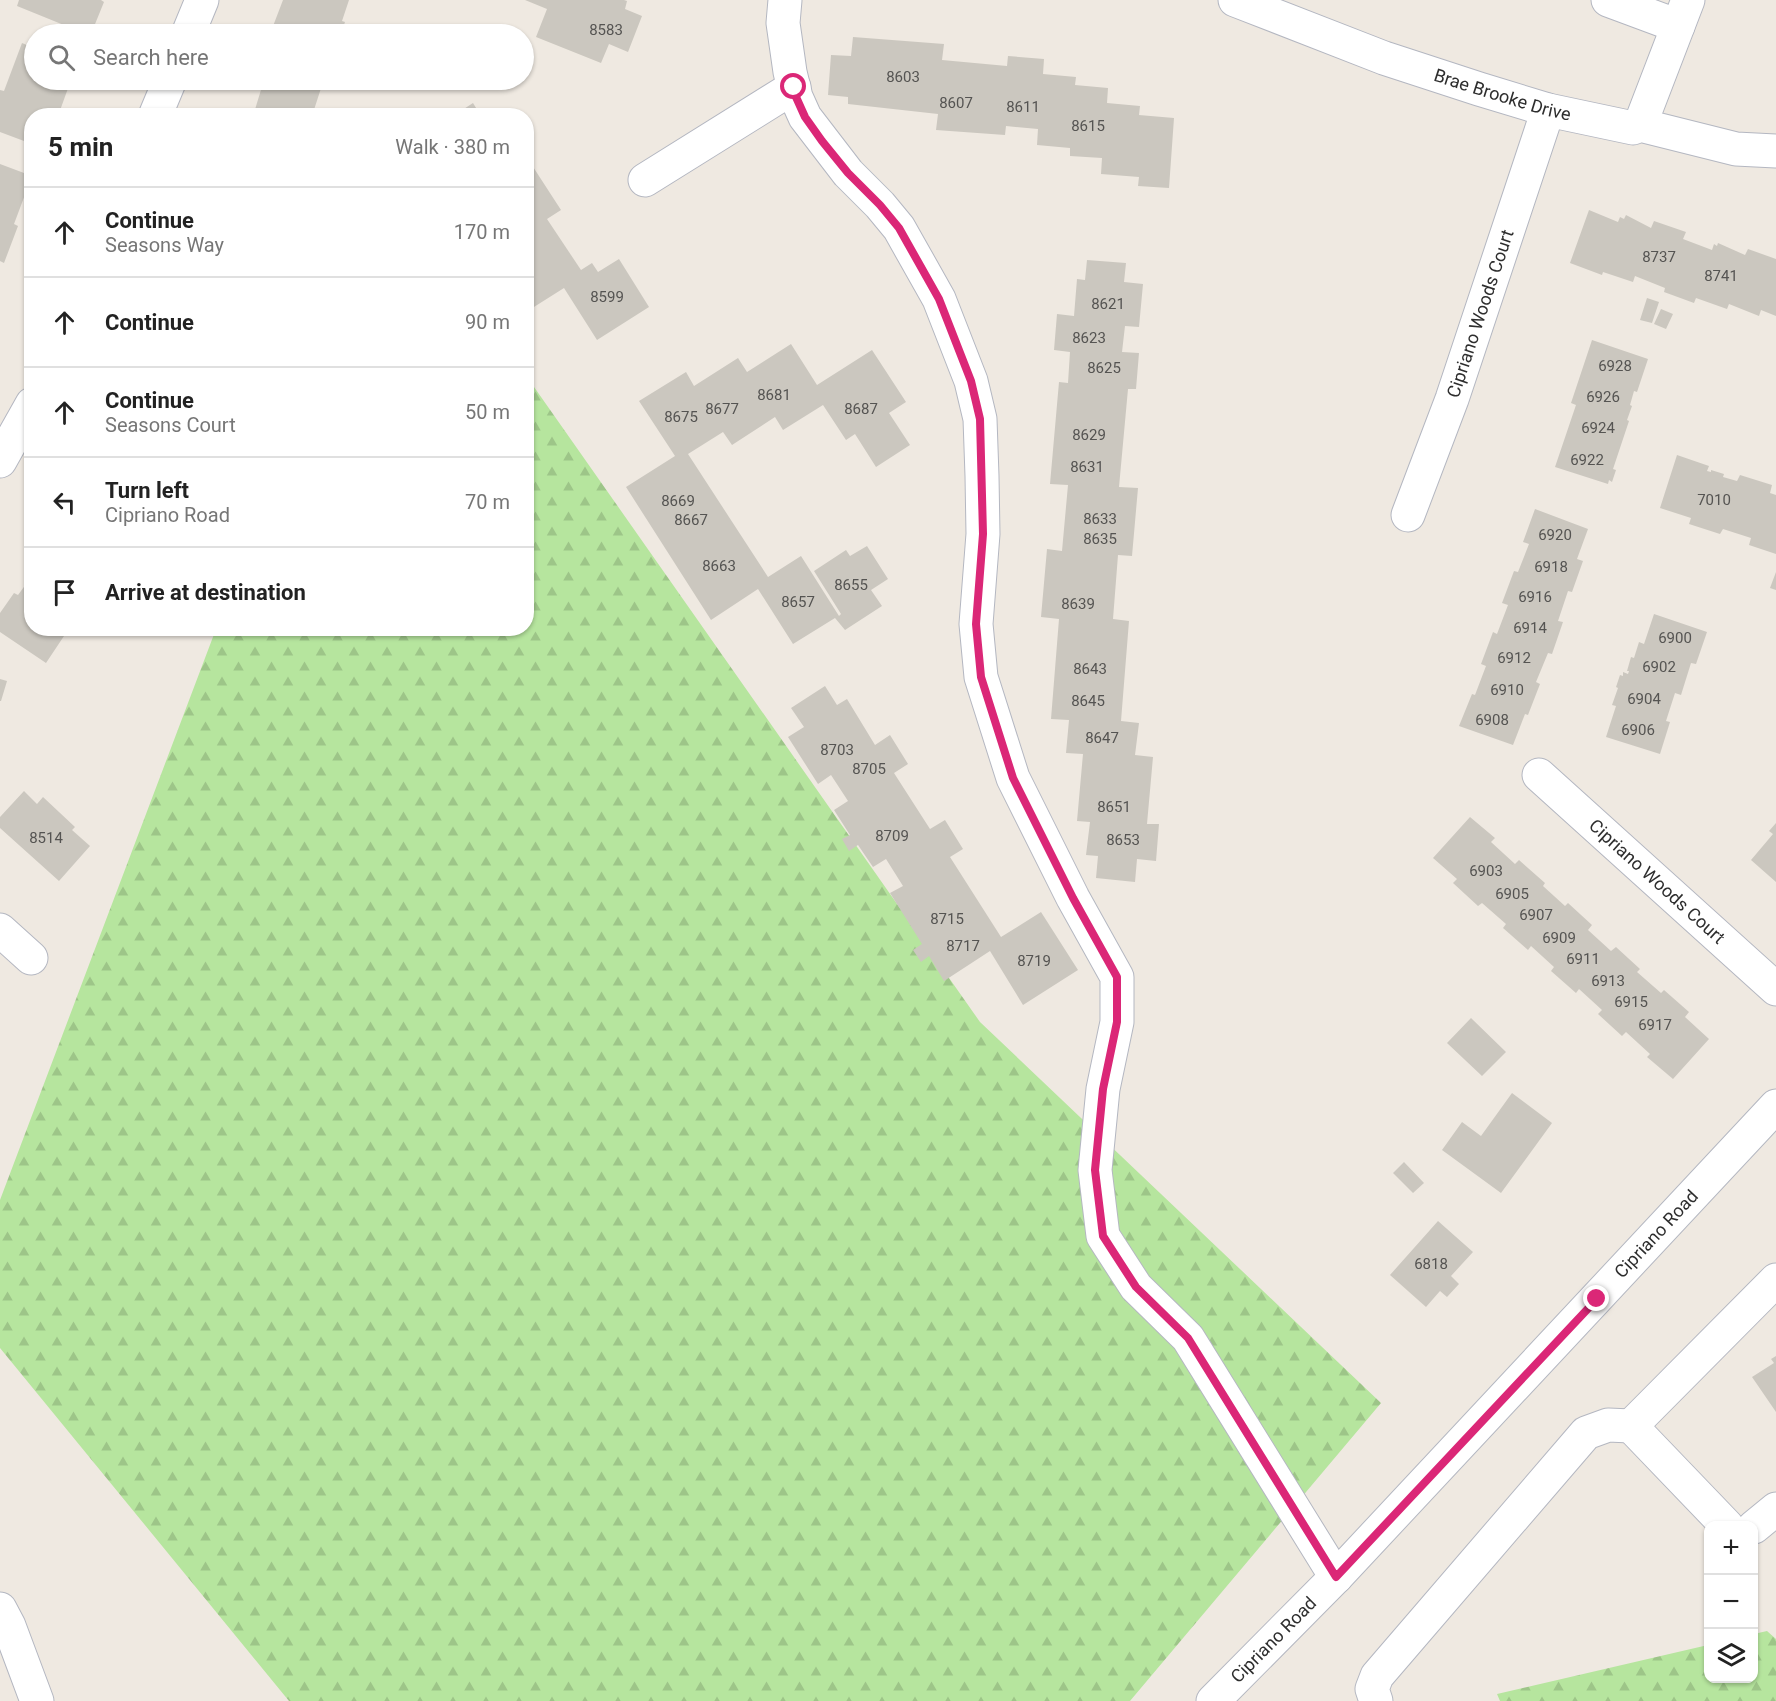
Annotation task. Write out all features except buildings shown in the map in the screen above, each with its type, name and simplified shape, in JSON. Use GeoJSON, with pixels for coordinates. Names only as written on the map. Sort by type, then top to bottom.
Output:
{"type":"FeatureCollection","features":[{"type":"Feature","properties":{"kind":"street"},"geometry":{"type":"LineString","coordinates":[[192,24],[202,0]]}},
{"type":"Feature","properties":{"kind":"street"},"geometry":{"type":"LineString","coordinates":[[785,0],[783,23],[796,97],[805,117],[848,173],[899,228],[939,299],[971,381],[980,419],[983,534],[976,624],[981,677],[1013,778],[1073,898],[1117,977],[1117,1022],[1103,1089],[1095,1170],[1103,1236],[1136,1287],[1188,1338],[1336,1577]]}},
{"type":"Feature","properties":{"kind":"street","name":"Brae Brooke Drive"},"geometry":{"type":"LineString","coordinates":[[1235,0],[1384,58],[1548,110],[1633,128],[1640,125],[1736,149],[1776,151]]}},
{"type":"Feature","properties":{"kind":"street"},"geometry":{"type":"LineString","coordinates":[[1608,0],[1683,13],[1640,125]]}},
{"type":"Feature","properties":{"kind":"street"},"geometry":{"type":"LineString","coordinates":[[645,180],[794,87]]}},
{"type":"Feature","properties":{"kind":"street"},"geometry":{"type":"LineString","coordinates":[[158,108],[166,90]]}},
{"type":"Feature","properties":{"kind":"street","name":"Cipriano Woods Court"},"geometry":{"type":"LineString","coordinates":[[1408,515],[1452,399],[1548,110]]}},
{"type":"Feature","properties":{"kind":"street"},"geometry":{"type":"LineString","coordinates":[[0,461],[24,418]]}},
{"type":"Feature","properties":{"kind":"street","name":"Cipriano Woods Court"},"geometry":{"type":"LineString","coordinates":[[1539,775],[1776,989]]}},
{"type":"Feature","properties":{"kind":"street"},"geometry":{"type":"LineString","coordinates":[[0,930],[31,958]]}},
{"type":"Feature","properties":{"kind":"street","name":"Cipriano Road"},"geometry":{"type":"LineString","coordinates":[[1213,1701],[1336,1577],[1776,1106]]}},
{"type":"Feature","properties":{"kind":"street"},"geometry":{"type":"LineString","coordinates":[[1631,1426],[1776,1280]]}},
{"type":"Feature","properties":{"kind":"street"},"geometry":{"type":"LineString","coordinates":[[1376,1701],[1372,1689],[1377,1676],[1586,1433],[1608,1425],[1631,1426],[1722,1521]]}},
{"type":"Feature","properties":{"kind":"street"},"geometry":{"type":"LineString","coordinates":[[1758,1524],[1776,1509]]}},
{"type":"Feature","properties":{"kind":"street"},"geometry":{"type":"LineString","coordinates":[[0,1609],[9,1626],[37,1701]]}},
{"type":"Feature","properties":{"kind":"green space"},"geometry":{"type":"Polygon","coordinates":[[[534,387],[980,1022],[1381,1403],[1130,1701],[289,1701],[0,1348],[0,1200],[213,636],[534,636],[534,387]]]}},
{"type":"Feature","properties":{"kind":"green space"},"geometry":{"type":"Polygon","coordinates":[[[1767,1631],[1776,1639],[1776,1701],[1500,1701],[1497,1694],[1704,1646],[1704,1683],[1758,1683],[1758,1633],[1767,1631]]]}},
{"type":"Feature","properties":{"kind":"route"},"geometry":{"type":"LineString","coordinates":[[794,87],[805,117],[822,141],[899,228],[939,299],[971,381],[980,419],[982,476],[983,534],[976,624],[981,677],[1013,778],[1073,898],[1117,977],[1117,1022],[1103,1089],[1095,1170],[1103,1236],[1136,1287],[1188,1338],[1336,1577],[1597,1299]]}}]}
